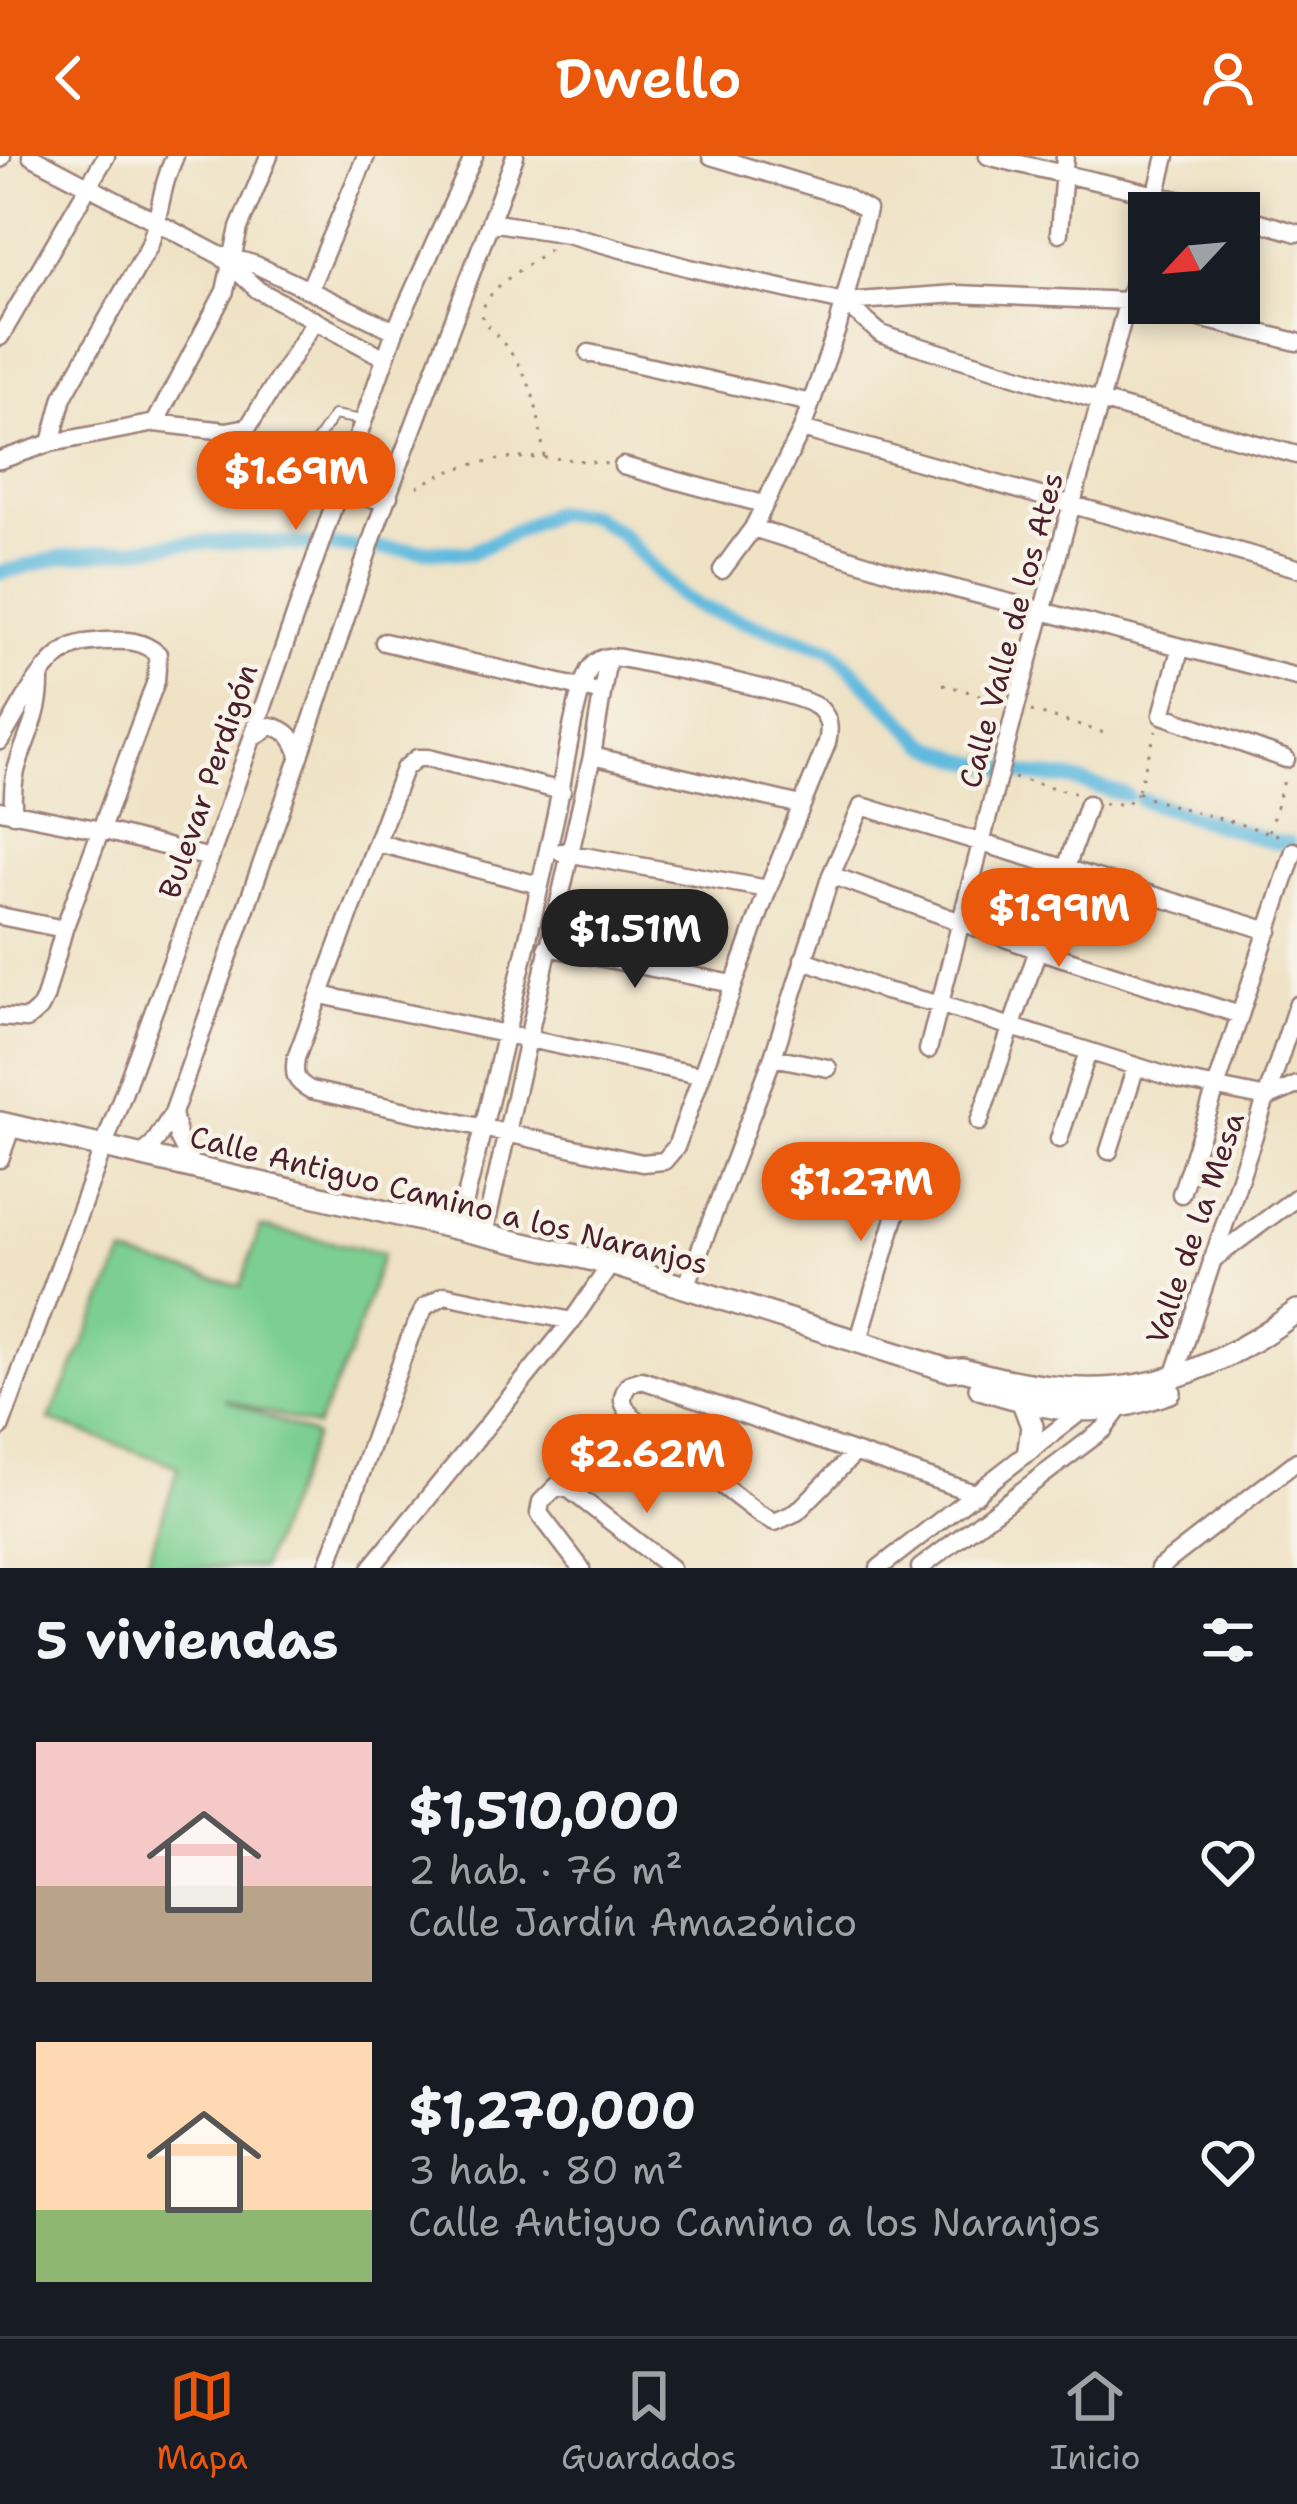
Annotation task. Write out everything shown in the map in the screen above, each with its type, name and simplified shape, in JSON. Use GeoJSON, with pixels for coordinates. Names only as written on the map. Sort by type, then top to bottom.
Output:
{"type":"FeatureCollection","features":[{"type":"Feature","properties":{"kind":"street"},"geometry":{"type":"LineString","coordinates":[[31,156],[229,260],[309,290],[395,331]]}},
{"type":"Feature","properties":{"kind":"street"},"geometry":{"type":"LineString","coordinates":[[0,337],[106,156]]}},
{"type":"Feature","properties":{"kind":"street"},"geometry":{"type":"LineString","coordinates":[[51,443],[63,397],[143,260],[158,223],[158,198],[175,156]]}},
{"type":"Feature","properties":{"kind":"street"},"geometry":{"type":"LineString","coordinates":[[155,423],[225,291],[239,228],[269,156]]}},
{"type":"Feature","properties":{"kind":"street"},"geometry":{"type":"LineString","coordinates":[[309,290],[366,156]]}},
{"type":"Feature","properties":{"kind":"street","name":"Bulevar Perdigón"},"geometry":{"type":"LineString","coordinates":[[0,1427],[210,858],[395,331],[474,156]]}},
{"type":"Feature","properties":{"kind":"street"},"geometry":{"type":"LineString","coordinates":[[141,1155],[173,1113],[376,527],[514,156]]}},
{"type":"Feature","properties":{"kind":"street"},"geometry":{"type":"LineString","coordinates":[[711,156],[856,201],[867,210],[844,302],[802,429],[753,528],[722,570]]}},
{"type":"Feature","properties":{"kind":"street"},"geometry":{"type":"LineString","coordinates":[[988,156],[1152,192]]}},
{"type":"Feature","properties":{"kind":"street"},"geometry":{"type":"LineString","coordinates":[[1059,233],[1065,156]]}},
{"type":"Feature","properties":{"kind":"street"},"geometry":{"type":"LineString","coordinates":[[1157,192],[1166,156]]}},
{"type":"Feature","properties":{"kind":"street"},"geometry":{"type":"LineString","coordinates":[[490,222],[567,234],[690,268],[844,302],[956,294],[1128,301]]}},
{"type":"Feature","properties":{"kind":"street"},"geometry":{"type":"LineString","coordinates":[[1260,222],[1297,233]]}},
{"type":"Feature","properties":{"kind":"street"},"geometry":{"type":"LineString","coordinates":[[229,260],[259,290],[385,358]]}},
{"type":"Feature","properties":{"kind":"street"},"geometry":{"type":"LineString","coordinates":[[844,302],[881,334],[895,339],[1297,455]]}},
{"type":"Feature","properties":{"kind":"street","name":"Calle Valle de los Ates"},"geometry":{"type":"LineString","coordinates":[[928,1050],[1128,308]]}},
{"type":"Feature","properties":{"kind":"street"},"geometry":{"type":"LineString","coordinates":[[0,460],[51,443],[155,423],[226,431],[248,427],[314,322]]}},
{"type":"Feature","properties":{"kind":"street"},"geometry":{"type":"LineString","coordinates":[[1221,324],[1297,343]]}},
{"type":"Feature","properties":{"kind":"street"},"geometry":{"type":"LineString","coordinates":[[589,353],[811,403]]}},
{"type":"Feature","properties":{"kind":"street"},"geometry":{"type":"LineString","coordinates":[[802,429],[1297,568]]}},
{"type":"Feature","properties":{"kind":"street"},"geometry":{"type":"LineString","coordinates":[[623,466],[763,504]]}},
{"type":"Feature","properties":{"kind":"street"},"geometry":{"type":"LineString","coordinates":[[343,476],[356,496],[369,500],[389,496]]}},
{"type":"Feature","properties":{"kind":"street"},"geometry":{"type":"LineString","coordinates":[[753,528],[906,576],[1297,677]]}},
{"type":"Feature","properties":{"kind":"street"},"geometry":{"type":"LineString","coordinates":[[0,741],[59,656],[81,643],[140,642],[158,655],[156,681],[64,929],[40,1008],[27,1018],[0,1017]]}},
{"type":"Feature","properties":{"kind":"street"},"geometry":{"type":"LineString","coordinates":[[384,642],[604,694]]}},
{"type":"Feature","properties":{"kind":"street"},"geometry":{"type":"LineString","coordinates":[[1180,650],[1162,715],[1286,759]]}},
{"type":"Feature","properties":{"kind":"street"},"geometry":{"type":"LineString","coordinates":[[484,1234],[507,1134],[539,885],[583,688],[603,658]]}},
{"type":"Feature","properties":{"kind":"street"},"geometry":{"type":"LineString","coordinates":[[458,1229],[484,1128],[547,947],[592,756],[604,694],[603,658]]}},
{"type":"Feature","properties":{"kind":"street"},"geometry":{"type":"LineString","coordinates":[[562,790],[417,758],[404,769],[296,1058],[294,1076],[299,1084],[642,1163],[664,1161],[676,1147],[768,889],[827,743],[828,722],[823,711],[796,698],[603,658]]}},
{"type":"Feature","properties":{"kind":"street"},"geometry":{"type":"LineString","coordinates":[[40,679],[38,709],[13,772],[7,812],[210,858]]}},
{"type":"Feature","properties":{"kind":"street"},"geometry":{"type":"LineString","coordinates":[[252,738],[271,726],[282,728],[294,739],[300,756]]}},
{"type":"Feature","properties":{"kind":"street"},"geometry":{"type":"LineString","coordinates":[[592,756],[801,805]]}},
{"type":"Feature","properties":{"kind":"street"},"geometry":{"type":"LineString","coordinates":[[979,1123],[1088,804]]}},
{"type":"Feature","properties":{"kind":"street"},"geometry":{"type":"LineString","coordinates":[[686,1287],[773,1057],[831,875],[862,806],[1268,931]]}},
{"type":"Feature","properties":{"kind":"street"},"geometry":{"type":"LineString","coordinates":[[378,843],[539,885]]}},
{"type":"Feature","properties":{"kind":"street"},"geometry":{"type":"LineString","coordinates":[[1181,1194],[1292,845]]}},
{"type":"Feature","properties":{"kind":"street"},"geometry":{"type":"LineString","coordinates":[[548,850],[768,889]]}},
{"type":"Feature","properties":{"kind":"street"},"geometry":{"type":"LineString","coordinates":[[831,875],[1240,1015]]}},
{"type":"Feature","properties":{"kind":"street"},"geometry":{"type":"LineString","coordinates":[[0,916],[64,929]]}},
{"type":"Feature","properties":{"kind":"street"},"geometry":{"type":"LineString","coordinates":[[547,947],[733,984]]}},
{"type":"Feature","properties":{"kind":"street"},"geometry":{"type":"LineString","coordinates":[[803,959],[885,991],[1214,1088],[1268,1098],[1297,1085]]}},
{"type":"Feature","properties":{"kind":"street"},"geometry":{"type":"LineString","coordinates":[[321,995],[700,1076]]}},
{"type":"Feature","properties":{"kind":"street","name":"Valle de la Mesa"},"geometry":{"type":"LineString","coordinates":[[1174,1376],[1297,1005]]}},
{"type":"Feature","properties":{"kind":"street"},"geometry":{"type":"LineString","coordinates":[[1059,1139],[1088,1052]]}},
{"type":"Feature","properties":{"kind":"street"},"geometry":{"type":"LineString","coordinates":[[773,1057],[829,1068]]}},
{"type":"Feature","properties":{"kind":"street"},"geometry":{"type":"LineString","coordinates":[[1109,1151],[1136,1066]]}},
{"type":"Feature","properties":{"kind":"street"},"geometry":{"type":"LineString","coordinates":[[173,1113],[178,1137],[194,1168]]}},
{"type":"Feature","properties":{"kind":"street"},"geometry":{"type":"LineString","coordinates":[[0,1159],[6,1124]]}},
{"type":"Feature","properties":{"kind":"street","name":"Calle Antiguo Camino a los Naranjos"},"geometry":{"type":"LineString","coordinates":[[6,1124],[611,1264],[948,1370],[1125,1397]]}},
{"type":"Feature","properties":{"kind":"street"},"geometry":{"type":"LineString","coordinates":[[858,1343],[912,1160]]}},
{"type":"Feature","properties":{"kind":"street"},"geometry":{"type":"LineString","coordinates":[[1211,1260],[1297,1197]]}},
{"type":"Feature","properties":{"kind":"street"},"geometry":{"type":"LineString","coordinates":[[371,1568],[572,1321],[611,1264]]}},
{"type":"Feature","properties":{"kind":"street"},"geometry":{"type":"LineString","coordinates":[[327,1568],[425,1306],[445,1295],[572,1321]]}},
{"type":"Feature","properties":{"kind":"street"},"geometry":{"type":"LineString","coordinates":[[920,1568],[1103,1429],[1125,1397],[1250,1345],[1297,1311]]}},
{"type":"Feature","properties":{"kind":"street"},"geometry":{"type":"LineString","coordinates":[[1125,1397],[1223,1370],[1297,1328]]}},
{"type":"Feature","properties":{"kind":"street","name":"Calle Antiguo Camino a los Naranjos"},"geometry":{"type":"LineString","coordinates":[[948,1370],[961,1381],[1023,1402],[1082,1412],[1125,1397]]}},
{"type":"Feature","properties":{"kind":"street"},"geometry":{"type":"LineString","coordinates":[[855,1453],[797,1511],[775,1522],[633,1417],[622,1397],[629,1384],[642,1380],[977,1494]]}},
{"type":"Feature","properties":{"kind":"street"},"geometry":{"type":"LineString","coordinates":[[879,1568],[1082,1412],[1100,1391]]}},
{"type":"Feature","properties":{"kind":"street"},"geometry":{"type":"LineString","coordinates":[[1023,1402],[1032,1426],[1029,1449]]}},
{"type":"Feature","properties":{"kind":"street"},"geometry":{"type":"LineString","coordinates":[[1159,1568],[1297,1461]]}},
{"type":"Feature","properties":{"kind":"street"},"geometry":{"type":"LineString","coordinates":[[581,1568],[539,1513],[542,1502],[557,1486],[570,1490],[671,1568]]}},
{"type":"Feature","properties":{"kind":"lane"},"geometry":{"type":"LineString","coordinates":[[302,462],[334,415],[363,421]]}},
{"type":"Feature","properties":{"kind":"path"},"geometry":{"type":"LineString","coordinates":[[544,457],[534,395],[523,366],[480,312],[502,285],[567,234]]}},
{"type":"Feature","properties":{"kind":"path"},"geometry":{"type":"LineString","coordinates":[[417,487],[460,465],[544,457],[623,466]]}},
{"type":"Feature","properties":{"kind":"path"},"geometry":{"type":"LineString","coordinates":[[1000,775],[1077,793],[1088,804],[1126,804],[1138,792],[1162,715]]}},
{"type":"Feature","properties":{"kind":"path"},"geometry":{"type":"LineString","coordinates":[[1268,833],[1289,770],[1286,759]]}},
{"type":"Feature","properties":{"kind":"path"},"geometry":{"type":"LineString","coordinates":[[1138,792],[1292,845]]}},
{"type":"Feature","properties":{"kind":"green space"},"geometry":{"type":"Polygon","coordinates":[[[260,1227],[383,1253],[349,1356],[316,1427],[225,1399],[315,1436],[261,1568],[145,1568],[179,1467],[49,1420],[124,1255],[241,1286],[260,1227]]]}},
{"type":"Feature","properties":{"kind":"waterway"},"geometry":{"type":"LineString","coordinates":[[0,573],[58,558],[181,543],[470,553],[553,513],[590,515],[620,533],[680,595],[701,608],[831,649],[926,744],[965,760],[1070,779],[1126,795]]}},
{"type":"Feature","properties":{"kind":"waterway"},"geometry":{"type":"LineString","coordinates":[[1141,800],[1289,843]]}}]}
